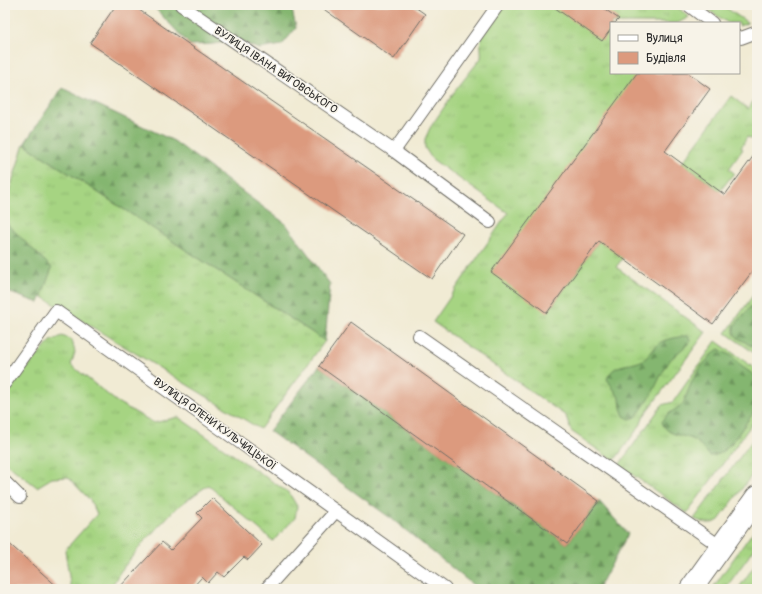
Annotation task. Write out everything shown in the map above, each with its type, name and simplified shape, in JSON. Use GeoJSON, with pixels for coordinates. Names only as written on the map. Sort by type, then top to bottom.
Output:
{"type":"FeatureCollection","features":[{"type":"Feature","properties":{"kind":"street"},"geometry":{"type":"LineString","coordinates":[[691,589],[757,497]]}},
{"type":"Feature","properties":{"kind":"lane","name":"ВУЛИЦЯ ІВАНА ВИГОВСЬКОГО"},"geometry":{"type":"LineString","coordinates":[[180,5],[394,151],[490,222]]}},
{"type":"Feature","properties":{"kind":"lane"},"geometry":{"type":"LineString","coordinates":[[394,151],[498,5]]}},
{"type":"Feature","properties":{"kind":"lane"},"geometry":{"type":"LineString","coordinates":[[688,5],[711,22]]}},
{"type":"Feature","properties":{"kind":"lane"},"geometry":{"type":"LineString","coordinates":[[740,38],[757,32]]}},
{"type":"Feature","properties":{"kind":"lane","name":"ВУЛИЦЯ ОЛЕНИ КУЛЬЧИЦЬКОЇ"},"geometry":{"type":"LineString","coordinates":[[5,383],[56,311],[445,589]]}},
{"type":"Feature","properties":{"kind":"lane"},"geometry":{"type":"LineString","coordinates":[[419,336],[721,547]]}},
{"type":"Feature","properties":{"kind":"lane"},"geometry":{"type":"LineString","coordinates":[[5,482],[20,497]]}},
{"type":"Feature","properties":{"kind":"lane"},"geometry":{"type":"LineString","coordinates":[[266,589],[336,511]]}},
{"type":"Feature","properties":{"kind":"green space"},"geometry":{"type":"Polygon","coordinates":[[[152,5],[291,5],[296,28],[282,45],[259,49],[236,40],[213,44],[190,45],[152,5]]]}},
{"type":"Feature","properties":{"kind":"green space"},"geometry":{"type":"Polygon","coordinates":[[[504,5],[675,5],[689,17],[680,22],[610,22],[610,74],[637,74],[547,313],[599,241],[623,258],[616,267],[706,332],[643,417],[641,424],[614,461],[571,431],[566,416],[433,322],[508,213],[432,159],[425,148],[425,139],[430,128],[455,91],[481,58],[482,33],[504,5]]]}},
{"type":"Feature","properties":{"kind":"green space"},"geometry":{"type":"Polygon","coordinates":[[[705,5],[722,5],[748,23],[740,26],[740,22],[726,22],[704,7],[705,5]]]}},
{"type":"Feature","properties":{"kind":"green space"},"geometry":{"type":"Polygon","coordinates":[[[62,88],[174,141],[286,224],[330,284],[325,341],[24,144],[62,88]]]}},
{"type":"Feature","properties":{"kind":"green space"},"geometry":{"type":"Polygon","coordinates":[[[731,96],[748,109],[757,96],[757,140],[747,137],[741,148],[743,149],[729,169],[734,173],[720,191],[682,163],[731,96]]]}},
{"type":"Feature","properties":{"kind":"green space"},"geometry":{"type":"Polygon","coordinates":[[[24,144],[325,341],[260,429],[5,274],[5,205],[24,144]]]}},
{"type":"Feature","properties":{"kind":"green space"},"geometry":{"type":"Polygon","coordinates":[[[5,222],[52,268],[39,303],[5,291],[5,222]]]}},
{"type":"Feature","properties":{"kind":"green space"},"geometry":{"type":"Polygon","coordinates":[[[754,294],[757,296],[757,355],[726,333],[754,294]]]}},
{"type":"Feature","properties":{"kind":"green space"},"geometry":{"type":"Polygon","coordinates":[[[756,303],[757,349],[738,338],[734,333],[734,326],[751,306],[756,303]]]}},
{"type":"Feature","properties":{"kind":"green space"},"geometry":{"type":"Polygon","coordinates":[[[62,336],[72,340],[75,352],[71,365],[117,402],[154,423],[178,417],[289,493],[297,506],[295,518],[273,541],[208,485],[175,509],[142,544],[120,572],[110,589],[71,589],[65,550],[97,514],[90,500],[68,477],[52,478],[37,487],[5,463],[5,391],[51,341],[62,336]]]}},
{"type":"Feature","properties":{"kind":"green space"},"geometry":{"type":"Polygon","coordinates":[[[688,336],[691,341],[670,360],[652,394],[636,417],[630,419],[624,416],[620,399],[607,379],[610,374],[617,367],[641,361],[663,341],[688,336]]]}},
{"type":"Feature","properties":{"kind":"green space"},"geometry":{"type":"Polygon","coordinates":[[[716,341],[757,370],[757,417],[687,513],[619,465],[662,405],[673,402],[716,341]]]}},
{"type":"Feature","properties":{"kind":"green space"},"geometry":{"type":"Polygon","coordinates":[[[719,349],[733,357],[741,366],[757,377],[757,408],[731,444],[719,454],[710,456],[696,441],[671,433],[664,427],[662,422],[667,415],[683,404],[692,381],[701,367],[713,353],[719,349]]]}},
{"type":"Feature","properties":{"kind":"green space"},"geometry":{"type":"Polygon","coordinates":[[[319,366],[567,544],[599,501],[628,534],[598,589],[478,589],[392,519],[269,431],[319,366]]]}},
{"type":"Feature","properties":{"kind":"green space"},"geometry":{"type":"Polygon","coordinates":[[[757,434],[757,468],[719,520],[710,523],[694,519],[757,434]]]}},
{"type":"Feature","properties":{"kind":"green space"},"geometry":{"type":"Polygon","coordinates":[[[757,526],[757,545],[725,589],[712,589],[757,526]]]}},
{"type":"Feature","properties":{"kind":"green space"},"geometry":{"type":"Polygon","coordinates":[[[757,562],[757,589],[738,589],[757,562]]]}},
{"type":"Feature","properties":{"kind":"building"},"geometry":{"type":"Polygon","coordinates":[[[116,5],[132,5],[463,234],[432,279],[90,43],[116,5]]]}},
{"type":"Feature","properties":{"kind":"building"},"geometry":{"type":"Polygon","coordinates":[[[318,5],[412,5],[425,14],[394,59],[318,5]]]}},
{"type":"Feature","properties":{"kind":"building"},"geometry":{"type":"Polygon","coordinates":[[[551,5],[599,5],[619,19],[616,22],[610,22],[610,30],[602,41],[551,5]]]}},
{"type":"Feature","properties":{"kind":"building"},"geometry":{"type":"Polygon","coordinates":[[[636,74],[689,74],[710,89],[665,151],[725,195],[757,151],[757,265],[713,324],[599,241],[547,313],[491,272],[636,74]]]}},
{"type":"Feature","properties":{"kind":"building"},"geometry":{"type":"Polygon","coordinates":[[[351,322],[599,501],[567,544],[319,366],[351,322]]]}},
{"type":"Feature","properties":{"kind":"building"},"geometry":{"type":"Polygon","coordinates":[[[212,498],[262,545],[248,560],[244,557],[224,577],[218,572],[208,583],[202,577],[191,589],[118,589],[162,542],[171,550],[202,518],[197,513],[212,498]]]}},
{"type":"Feature","properties":{"kind":"building"},"geometry":{"type":"Polygon","coordinates":[[[5,540],[60,589],[5,589],[5,540]]]}}]}
